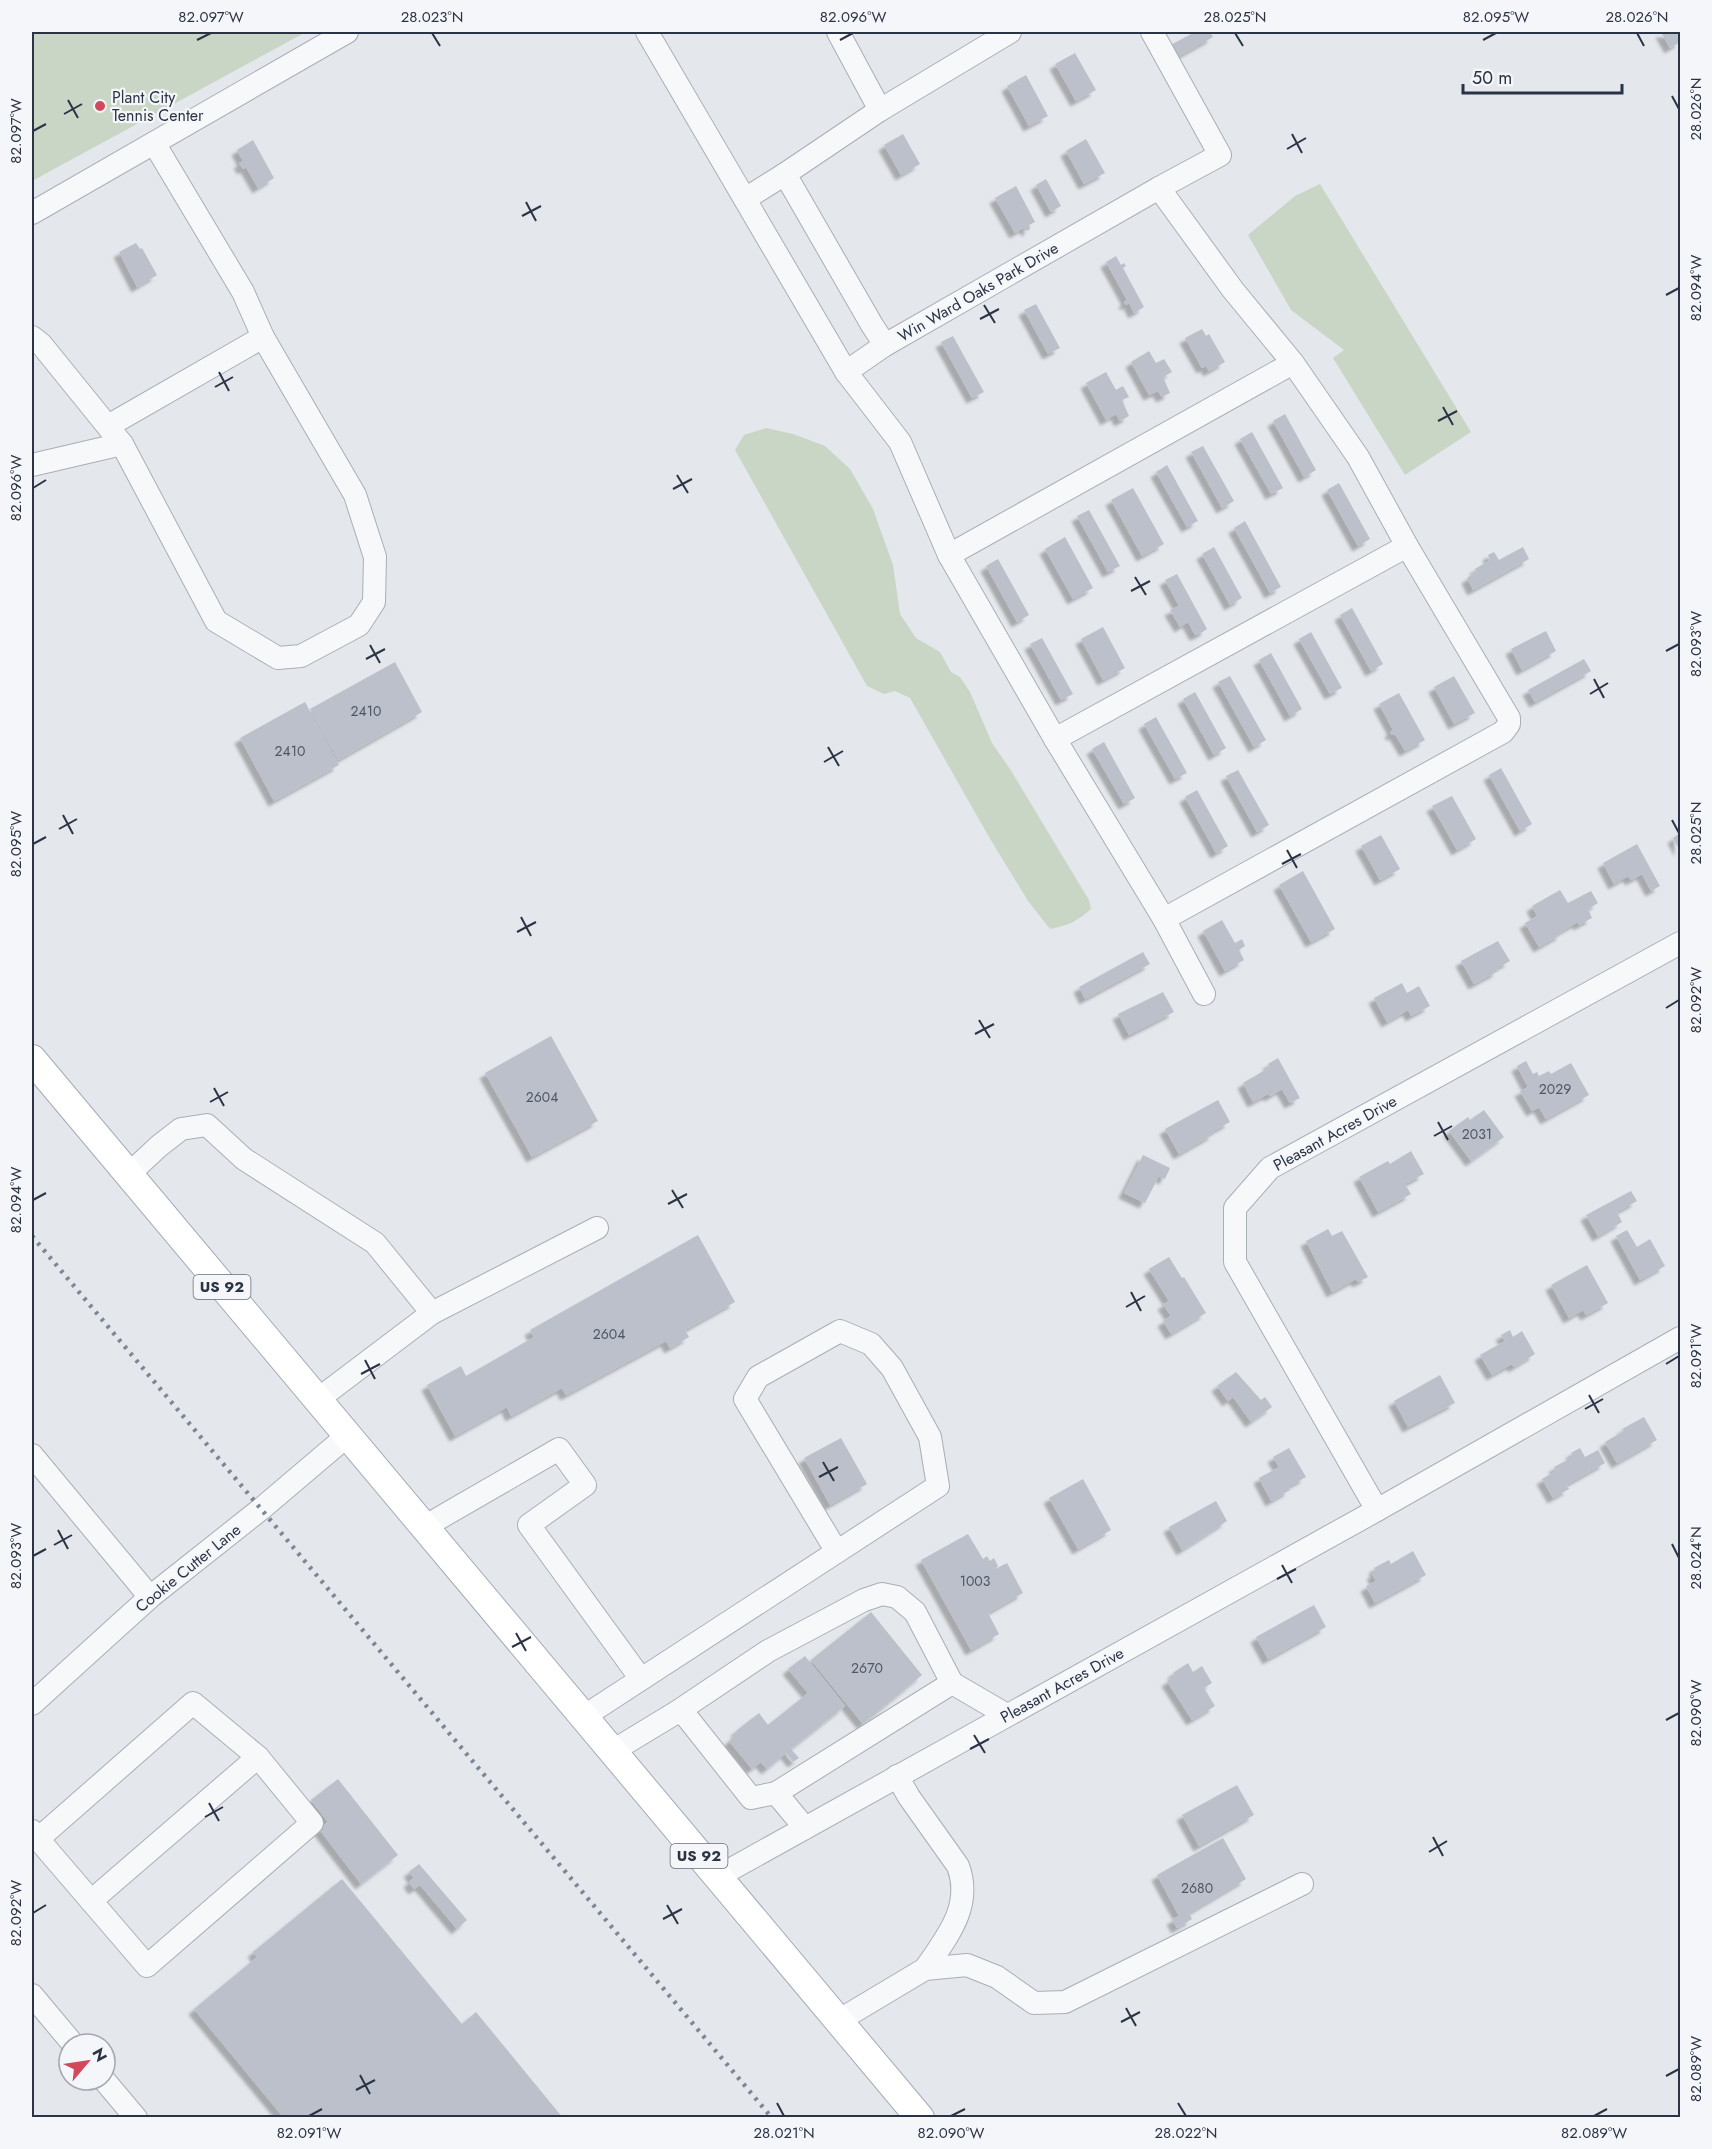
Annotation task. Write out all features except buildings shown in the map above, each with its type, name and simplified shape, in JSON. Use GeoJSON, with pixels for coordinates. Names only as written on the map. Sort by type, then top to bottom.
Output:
{"type":"FeatureCollection","features":[{"type":"Feature","properties":{"kind":"main road","name":"US 92"},"geometry":{"type":"LineString","coordinates":[[32,1059],[920,2118]]}},
{"type":"Feature","properties":{"kind":"street"},"geometry":{"type":"LineString","coordinates":[[32,213],[347,32]]}},
{"type":"Feature","properties":{"kind":"street"},"geometry":{"type":"LineString","coordinates":[[647,32],[846,372],[900,442],[950,555],[1055,739],[1164,919],[1204,994]]}},
{"type":"Feature","properties":{"kind":"street"},"geometry":{"type":"LineString","coordinates":[[838,32],[880,110]]}},
{"type":"Feature","properties":{"kind":"street"},"geometry":{"type":"LineString","coordinates":[[745,199],[880,110],[1010,32]]}},
{"type":"Feature","properties":{"kind":"street","name":"Win Ward Oaks Park Drive"},"geometry":{"type":"LineString","coordinates":[[785,174],[885,345],[1220,155],[1152,32]]}},
{"type":"Feature","properties":{"kind":"street"},"geometry":{"type":"LineString","coordinates":[[32,337],[41,344],[122,444],[216,621],[278,658],[302,656],[359,625],[374,602],[375,557],[355,495],[263,337],[243,292],[154,143]]}},
{"type":"Feature","properties":{"kind":"street"},"geometry":{"type":"LineString","coordinates":[[1159,188],[1233,290],[1293,363],[1358,457],[1407,546],[1509,718],[1509,724],[1503,732],[1164,919]]}},
{"type":"Feature","properties":{"kind":"street"},"geometry":{"type":"LineString","coordinates":[[108,426],[263,337]]}},
{"type":"Feature","properties":{"kind":"street"},"geometry":{"type":"LineString","coordinates":[[846,372],[885,345]]}},
{"type":"Feature","properties":{"kind":"street"},"geometry":{"type":"LineString","coordinates":[[950,555],[1293,363]]}},
{"type":"Feature","properties":{"kind":"street"},"geometry":{"type":"LineString","coordinates":[[32,465],[122,444]]}},
{"type":"Feature","properties":{"kind":"street"},"geometry":{"type":"LineString","coordinates":[[1055,739],[1407,546]]}},
{"type":"Feature","properties":{"kind":"street","name":"Pleasant Acres Drive"},"geometry":{"type":"LineString","coordinates":[[1377,1509],[1234,1262],[1235,1208],[1270,1168],[1680,943]]}},
{"type":"Feature","properties":{"kind":"street"},"geometry":{"type":"LineString","coordinates":[[128,1175],[181,1129],[207,1125],[244,1159],[375,1243],[432,1312]]}},
{"type":"Feature","properties":{"kind":"street"},"geometry":{"type":"LineString","coordinates":[[317,1400],[432,1312],[597,1228]]}},
{"type":"Feature","properties":{"kind":"street"},"geometry":{"type":"LineString","coordinates":[[583,1717],[837,1552],[938,1486],[930,1437],[892,1368],[871,1344],[840,1331],[759,1377],[746,1399],[837,1552]]}},
{"type":"Feature","properties":{"kind":"street","name":"Pleasant Acres Drive"},"geometry":{"type":"LineString","coordinates":[[717,1877],[1680,1338]]}},
{"type":"Feature","properties":{"kind":"street","name":"Cookie Cutter Lane"},"geometry":{"type":"LineString","coordinates":[[32,1704],[150,1596],[261,1509],[347,1436]]}},
{"type":"Feature","properties":{"kind":"street"},"geometry":{"type":"LineString","coordinates":[[424,1527],[559,1449],[585,1485],[529,1525],[641,1679]]}},
{"type":"Feature","properties":{"kind":"street"},"geometry":{"type":"LineString","coordinates":[[32,1455],[150,1596]]}},
{"type":"Feature","properties":{"kind":"street"},"geometry":{"type":"LineString","coordinates":[[612,1752],[768,1651],[864,1600],[882,1594],[897,1597],[915,1612],[952,1683],[1007,1715]]}},
{"type":"Feature","properties":{"kind":"street"},"geometry":{"type":"LineString","coordinates":[[677,1712],[686,1716],[751,1798],[776,1793],[952,1683]]}},
{"type":"Feature","properties":{"kind":"street"},"geometry":{"type":"LineString","coordinates":[[193,1703],[258,1757],[312,1823],[147,1966],[35,1835],[193,1703]]}},
{"type":"Feature","properties":{"kind":"street"},"geometry":{"type":"LineString","coordinates":[[91,1901],[258,1757]]}},
{"type":"Feature","properties":{"kind":"street"},"geometry":{"type":"LineString","coordinates":[[838,2021],[925,1969],[946,1938],[961,1908],[964,1891],[958,1866],[909,1797],[897,1776]]}},
{"type":"Feature","properties":{"kind":"street"},"geometry":{"type":"LineString","coordinates":[[776,1793],[805,1828]]}},
{"type":"Feature","properties":{"kind":"street"},"geometry":{"type":"LineString","coordinates":[[925,1969],[968,1965],[997,1977],[1034,2003],[1065,2002],[1302,1884]]}},
{"type":"Feature","properties":{"kind":"street"},"geometry":{"type":"LineString","coordinates":[[32,1995],[63,2032]]}},
{"type":"Feature","properties":{"kind":"street"},"geometry":{"type":"LineString","coordinates":[[114,2092],[135,2118]]}},
{"type":"Feature","properties":{"kind":"green space","name":"Plant City Tennis Center"},"geometry":{"type":"Polygon","coordinates":[[[32,32],[306,32],[32,181],[32,32]]]}},
{"type":"Feature","properties":{"kind":"green space"},"geometry":{"type":"Polygon","coordinates":[[[1320,184],[1471,432],[1405,475],[1333,358],[1344,350],[1291,310],[1248,235],[1295,196],[1320,184]]]}},
{"type":"Feature","properties":{"kind":"green space"},"geometry":{"type":"Polygon","coordinates":[[[766,428],[793,434],[825,446],[850,469],[873,509],[893,565],[900,614],[916,638],[940,652],[951,672],[960,677],[970,692],[992,743],[1089,900],[1091,909],[1077,920],[1050,929],[1028,901],[989,837],[910,698],[895,691],[884,694],[867,686],[735,450],[744,435],[766,428]]]}},
{"type":"Feature","properties":{"kind":"railway"},"geometry":{"type":"LineString","coordinates":[[32,1236],[772,2118]]}},
{"type":"Feature","properties":{"kind":"place","name":"Plant City Tennis Center"},"geometry":{"type":"Point","coordinates":[100,106]}}]}
